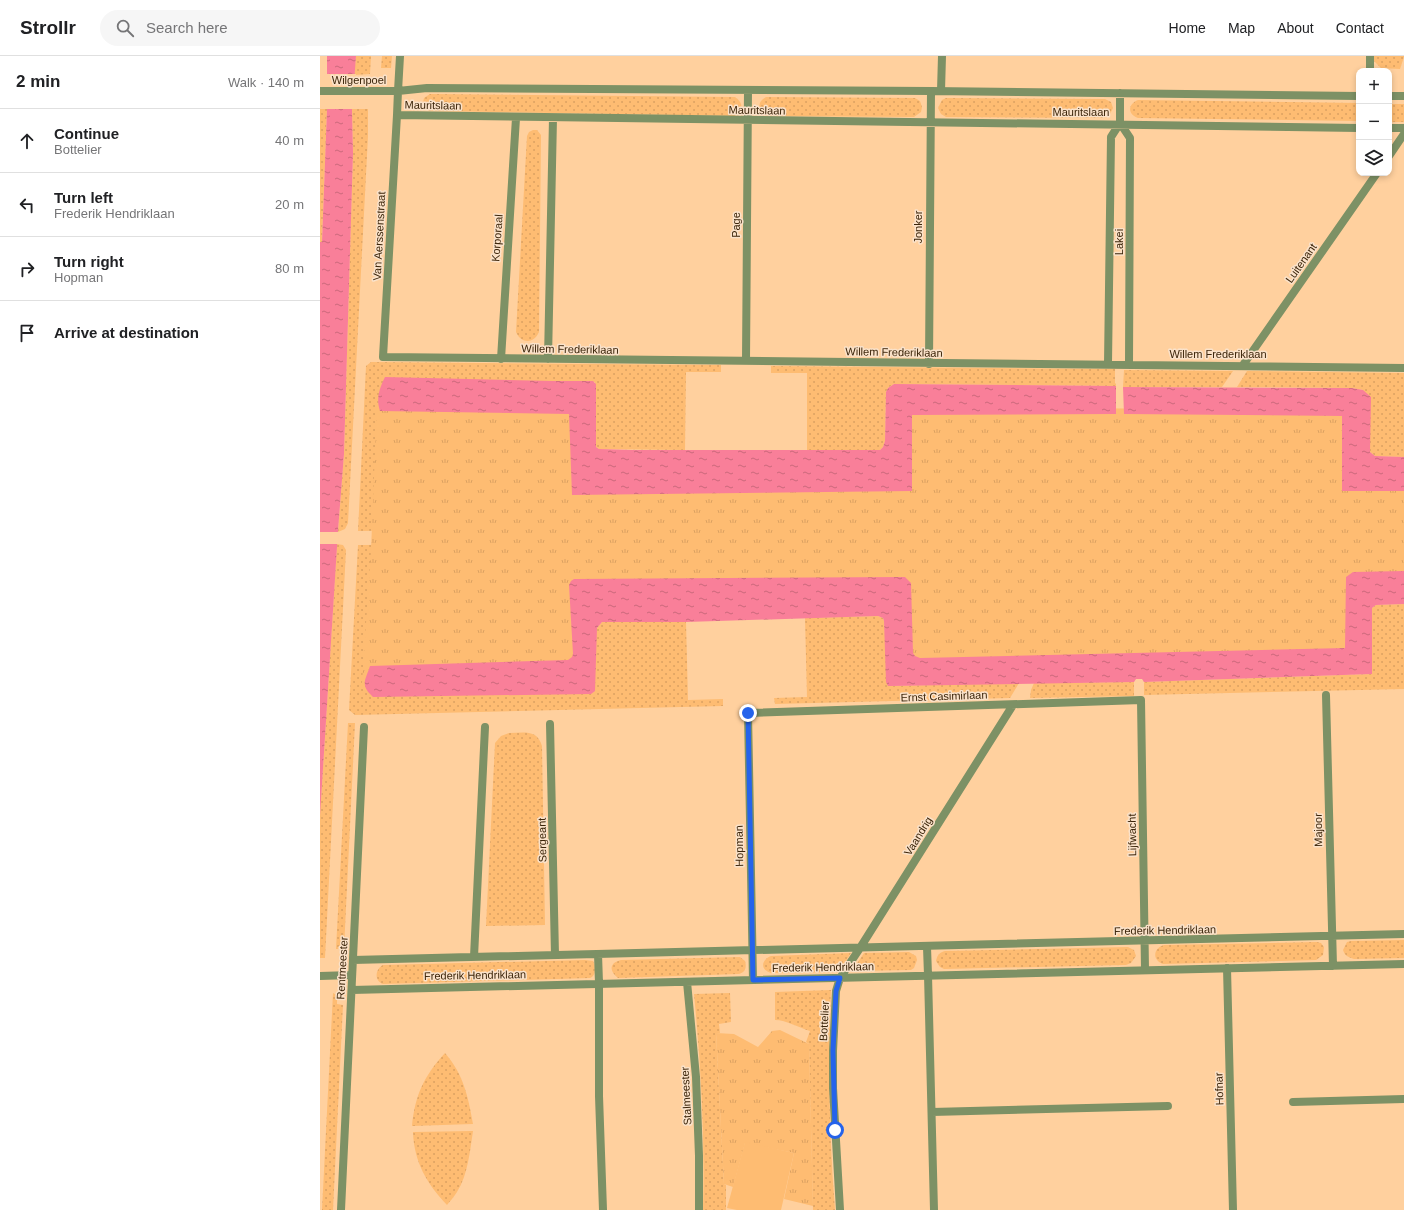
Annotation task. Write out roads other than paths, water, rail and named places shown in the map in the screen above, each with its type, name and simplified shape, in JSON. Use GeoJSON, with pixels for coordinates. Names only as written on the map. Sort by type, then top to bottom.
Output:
{"type":"FeatureCollection","features":[{"type":"Feature","properties":{"kind":"street"},"geometry":{"type":"LineString","coordinates":[[398,91],[400,56]]}},
{"type":"Feature","properties":{"kind":"street"},"geometry":{"type":"LineString","coordinates":[[941,91],[942,56]]}},
{"type":"Feature","properties":{"kind":"street"},"geometry":{"type":"LineString","coordinates":[[1370,56],[1370,68]]}},
{"type":"Feature","properties":{"kind":"street","name":"Mauritslaan"},"geometry":{"type":"LineString","coordinates":[[1356,96],[941,91],[427,88],[398,91],[397,116],[747,121],[1120,123],[1356,128]]}},
{"type":"Feature","properties":{"kind":"street","name":"Page"},"geometry":{"type":"LineString","coordinates":[[746,361],[748,90]]}},
{"type":"Feature","properties":{"kind":"street","name":"Wilgenpoel"},"geometry":{"type":"LineString","coordinates":[[320,91],[398,91]]}},
{"type":"Feature","properties":{"kind":"street","name":"Jonker"},"geometry":{"type":"LineString","coordinates":[[928,364],[931,91]]}},
{"type":"Feature","properties":{"kind":"street","name":"Lakei"},"geometry":{"type":"LineString","coordinates":[[1108,364],[1111,137],[1120,123],[1120,93]]}},
{"type":"Feature","properties":{"kind":"street"},"geometry":{"type":"LineString","coordinates":[[1392,96],[1404,96]]}},
{"type":"Feature","properties":{"kind":"street","name":"Van Aerssenstraat"},"geometry":{"type":"LineString","coordinates":[[383,357],[397,116]]}},
{"type":"Feature","properties":{"kind":"street","name":"Korporaal"},"geometry":{"type":"LineString","coordinates":[[501,359],[516,118]]}},
{"type":"Feature","properties":{"kind":"street"},"geometry":{"type":"LineString","coordinates":[[548,359],[553,118]]}},
{"type":"Feature","properties":{"kind":"street","name":"Lakei"},"geometry":{"type":"LineString","coordinates":[[1120,123],[1130,138],[1129,364]]}},
{"type":"Feature","properties":{"kind":"street"},"geometry":{"type":"LineString","coordinates":[[1392,128],[1404,128]]}},
{"type":"Feature","properties":{"kind":"street"},"geometry":{"type":"LineString","coordinates":[[1392,152],[1404,134]]}},
{"type":"Feature","properties":{"kind":"street","name":"Luitenant"},"geometry":{"type":"LineString","coordinates":[[1244,365],[1375,176]]}},
{"type":"Feature","properties":{"kind":"street","name":"Willem Frederiklaan"},"geometry":{"type":"LineString","coordinates":[[383,357],[928,364],[1244,365],[1404,368]]}},
{"type":"Feature","properties":{"kind":"street","name":"Majoor"},"geometry":{"type":"LineString","coordinates":[[1326,695],[1333,966]]}},
{"type":"Feature","properties":{"kind":"street","name":"Ernst Casimirlaan"},"geometry":{"type":"LineString","coordinates":[[748,713],[1141,700]]}},
{"type":"Feature","properties":{"kind":"street","name":"Lijfwacht"},"geometry":{"type":"LineString","coordinates":[[1141,700],[1145,970]]}},
{"type":"Feature","properties":{"kind":"street","name":"Vaandrig"},"geometry":{"type":"LineString","coordinates":[[840,978],[1013,705]]}},
{"type":"Feature","properties":{"kind":"street","name":"Hopman"},"geometry":{"type":"LineString","coordinates":[[748,713],[753,980]]}},
{"type":"Feature","properties":{"kind":"street","name":"Sergeant"},"geometry":{"type":"LineString","coordinates":[[550,724],[555,955]]}},
{"type":"Feature","properties":{"kind":"street","name":"Rentmeester"},"geometry":{"type":"LineString","coordinates":[[341,1210],[364,727]]}},
{"type":"Feature","properties":{"kind":"street"},"geometry":{"type":"LineString","coordinates":[[474,957],[484,727]]}},
{"type":"Feature","properties":{"kind":"street","name":"Frederik Hendriklaan"},"geometry":{"type":"LineString","coordinates":[[353,960],[1404,934]]}},
{"type":"Feature","properties":{"kind":"street"},"geometry":{"type":"LineString","coordinates":[[927,947],[934,1210]]}},
{"type":"Feature","properties":{"kind":"street"},"geometry":{"type":"LineString","coordinates":[[598,954],[603,1210]]}},
{"type":"Feature","properties":{"kind":"street","name":"Frederik Hendriklaan"},"geometry":{"type":"LineString","coordinates":[[352,990],[1404,964]]}},
{"type":"Feature","properties":{"kind":"street","name":"Hofnar"},"geometry":{"type":"LineString","coordinates":[[1227,968],[1234,1210]]}},
{"type":"Feature","properties":{"kind":"street"},"geometry":{"type":"LineString","coordinates":[[320,976],[352,975]]}},
{"type":"Feature","properties":{"kind":"street","name":"Bottelier"},"geometry":{"type":"LineString","coordinates":[[840,978],[836,991],[833,1088],[840,1210]]}},
{"type":"Feature","properties":{"kind":"street","name":"Stalmeester"},"geometry":{"type":"LineString","coordinates":[[687,982],[696,1077],[699,1149],[699,1210]]}},
{"type":"Feature","properties":{"kind":"street"},"geometry":{"type":"LineString","coordinates":[[1293,1102],[1404,1099]]}},
{"type":"Feature","properties":{"kind":"street"},"geometry":{"type":"LineString","coordinates":[[932,1112],[1168,1106]]}},
{"type":"Feature","properties":{"kind":"water"},"geometry":{"type":"Polygon","coordinates":[[[327,56],[356,56],[352,110],[353,153],[344,454],[320,816],[320,242],[322,242],[327,109],[327,56]]]}},
{"type":"Feature","properties":{"kind":"water"},"geometry":{"type":"Polygon","coordinates":[[[385,377],[593,381],[596,384],[596,447],[599,449],[880,450],[885,441],[886,392],[888,388],[894,384],[1116,386],[1116,414],[912,415],[912,491],[572,495],[569,414],[380,411],[378,402],[379,394],[385,377]]]}},
{"type":"Feature","properties":{"kind":"water"},"geometry":{"type":"Polygon","coordinates":[[[1123,387],[1352,388],[1363,390],[1371,397],[1370,452],[1375,456],[1404,457],[1404,491],[1342,491],[1342,416],[1124,414],[1123,387]]]}},
{"type":"Feature","properties":{"kind":"water"},"geometry":{"type":"Polygon","coordinates":[[[1404,571],[1404,604],[1376,605],[1372,608],[1372,674],[1144,682],[1142,679],[1136,679],[1134,682],[888,686],[886,682],[884,621],[883,618],[878,616],[686,622],[602,622],[597,628],[595,691],[591,694],[373,697],[365,686],[365,679],[370,666],[568,660],[573,654],[569,585],[574,579],[905,577],[911,583],[913,653],[915,656],[920,658],[1345,648],[1346,577],[1353,572],[1404,571]]]}}]}
